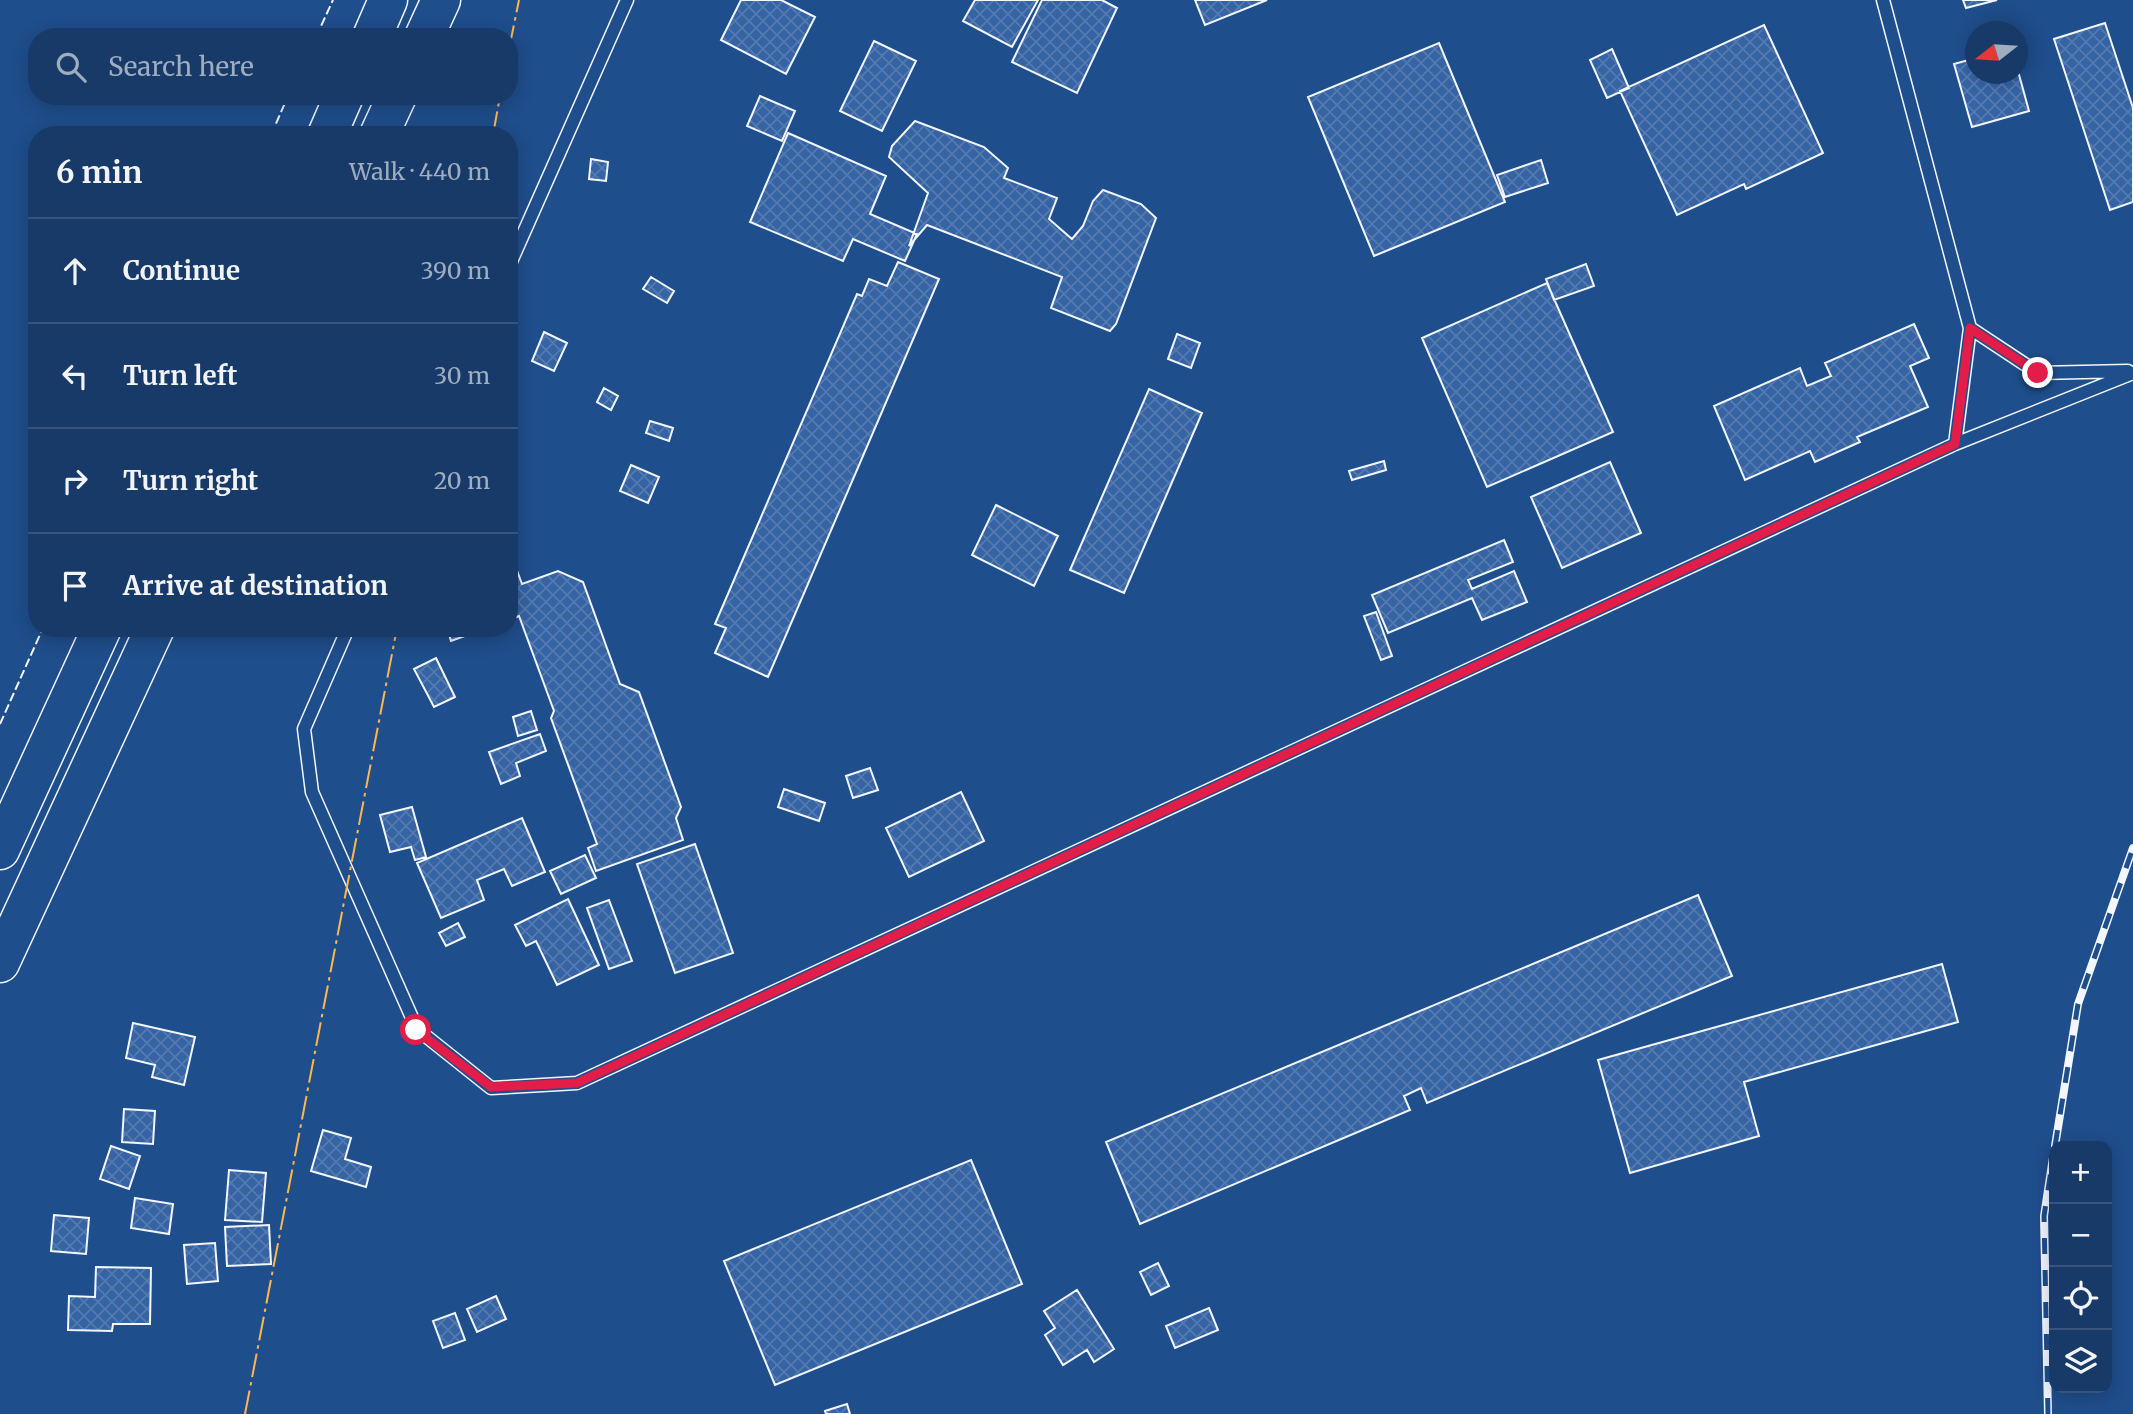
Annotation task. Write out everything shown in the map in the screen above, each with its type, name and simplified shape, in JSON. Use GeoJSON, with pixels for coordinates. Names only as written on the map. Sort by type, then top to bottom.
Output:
{"type":"FeatureCollection","features":[{"type":"Feature","properties":{"kind":"highway"},"geometry":{"type":"LineString","coordinates":[[376,28],[388,0]]}},
{"type":"Feature","properties":{"kind":"highway"},"geometry":{"type":"LineString","coordinates":[[428,28],[441,0]]}},
{"type":"Feature","properties":{"kind":"highway"},"geometry":{"type":"LineString","coordinates":[[331,126],[340,105]]}},
{"type":"Feature","properties":{"kind":"highway"},"geometry":{"type":"LineString","coordinates":[[383,126],[393,105]]}},
{"type":"Feature","properties":{"kind":"highway"},"geometry":{"type":"LineString","coordinates":[[0,850],[98,637]]}},
{"type":"Feature","properties":{"kind":"highway"},"geometry":{"type":"LineString","coordinates":[[0,963],[151,637]]}},
{"type":"Feature","properties":{"kind":"lane"},"geometry":{"type":"LineString","coordinates":[[518,246],[627,0]]}},
{"type":"Feature","properties":{"kind":"lane"},"geometry":{"type":"LineString","coordinates":[[1883,0],[1970,328],[1955,444]]}},
{"type":"Feature","properties":{"kind":"lane"},"geometry":{"type":"LineString","coordinates":[[1970,328],[2038,373],[2133,371]]}},
{"type":"Feature","properties":{"kind":"lane"},"geometry":{"type":"LineString","coordinates":[[344,637],[304,729],[312,792],[416,1030],[491,1087],[577,1083],[1955,444],[2133,371]]}},
{"type":"Feature","properties":{"kind":"building"},"geometry":{"type":"Polygon","coordinates":[[[741,0],[781,0],[815,17],[786,74],[721,40],[741,0]]]}},
{"type":"Feature","properties":{"kind":"building"},"geometry":{"type":"Polygon","coordinates":[[[975,0],[1038,0],[1012,47],[963,21],[975,0]]]}},
{"type":"Feature","properties":{"kind":"building"},"geometry":{"type":"Polygon","coordinates":[[[1042,0],[1102,0],[1117,8],[1077,93],[1012,62],[1042,0]]]}},
{"type":"Feature","properties":{"kind":"building"},"geometry":{"type":"Polygon","coordinates":[[[1195,0],[1267,0],[1205,25],[1195,0]]]}},
{"type":"Feature","properties":{"kind":"building"},"geometry":{"type":"Polygon","coordinates":[[[1963,0],[1997,0],[1966,8],[1963,0]]]}},
{"type":"Feature","properties":{"kind":"building"},"geometry":{"type":"Polygon","coordinates":[[[2105,23],[2133,108],[2133,202],[2110,210],[2054,39],[2105,23]]]}},
{"type":"Feature","properties":{"kind":"building"},"geometry":{"type":"Polygon","coordinates":[[[1764,25],[1823,153],[1746,189],[1744,184],[1677,215],[1620,91],[1764,25]]]}},
{"type":"Feature","properties":{"kind":"building"},"geometry":{"type":"Polygon","coordinates":[[[874,41],[916,61],[882,131],[840,111],[874,41]]]}},
{"type":"Feature","properties":{"kind":"building"},"geometry":{"type":"Polygon","coordinates":[[[1439,43],[1505,202],[1374,256],[1308,97],[1439,43]]]}},
{"type":"Feature","properties":{"kind":"building"},"geometry":{"type":"Polygon","coordinates":[[[1612,49],[1629,88],[1607,98],[1590,60],[1612,49]]]}},
{"type":"Feature","properties":{"kind":"building"},"geometry":{"type":"Polygon","coordinates":[[[1965,61],[1965,84],[2022,84],[2029,111],[1972,127],[1954,64],[1965,61]]]}},
{"type":"Feature","properties":{"kind":"building"},"geometry":{"type":"Polygon","coordinates":[[[760,96],[795,111],[782,141],[747,126],[760,96]]]}},
{"type":"Feature","properties":{"kind":"building"},"geometry":{"type":"Polygon","coordinates":[[[915,121],[984,147],[1008,168],[1004,178],[1057,198],[1049,219],[1072,239],[1083,226],[1093,201],[1103,190],[1141,204],[1156,218],[1116,324],[1110,331],[1051,308],[1062,277],[927,225],[909,246],[928,193],[889,157],[892,146],[915,121]]]}},
{"type":"Feature","properties":{"kind":"building"},"geometry":{"type":"Polygon","coordinates":[[[788,133],[886,176],[870,214],[917,234],[905,261],[853,239],[843,261],[750,222],[788,133]]]}},
{"type":"Feature","properties":{"kind":"building"},"geometry":{"type":"Polygon","coordinates":[[[591,159],[608,162],[606,181],[589,179],[591,159]]]}},
{"type":"Feature","properties":{"kind":"building"},"geometry":{"type":"Polygon","coordinates":[[[1541,160],[1548,183],[1505,197],[1497,175],[1541,160]]]}},
{"type":"Feature","properties":{"kind":"building"},"geometry":{"type":"Polygon","coordinates":[[[898,262],[939,279],[768,677],[715,653],[726,628],[715,624],[857,294],[862,296],[869,279],[887,286],[898,262]]]}},
{"type":"Feature","properties":{"kind":"building"},"geometry":{"type":"Polygon","coordinates":[[[1586,264],[1594,286],[1554,300],[1546,279],[1586,264]]]}},
{"type":"Feature","properties":{"kind":"building"},"geometry":{"type":"Polygon","coordinates":[[[651,277],[674,291],[667,303],[643,289],[651,277]]]}},
{"type":"Feature","properties":{"kind":"building"},"geometry":{"type":"Polygon","coordinates":[[[1547,283],[1613,432],[1487,487],[1422,338],[1547,283]]]}},
{"type":"Feature","properties":{"kind":"building"},"geometry":{"type":"Polygon","coordinates":[[[1914,324],[1929,358],[1910,366],[1928,407],[1857,437],[1860,442],[1815,462],[1810,451],[1745,480],[1714,406],[1800,368],[1807,386],[1831,376],[1825,363],[1914,324]]]}},
{"type":"Feature","properties":{"kind":"building"},"geometry":{"type":"Polygon","coordinates":[[[544,332],[567,343],[554,371],[532,361],[544,332]]]}},
{"type":"Feature","properties":{"kind":"building"},"geometry":{"type":"Polygon","coordinates":[[[1177,334],[1200,343],[1191,368],[1168,359],[1177,334]]]}},
{"type":"Feature","properties":{"kind":"building"},"geometry":{"type":"Polygon","coordinates":[[[604,388],[618,396],[611,410],[597,402],[604,388]]]}},
{"type":"Feature","properties":{"kind":"building"},"geometry":{"type":"Polygon","coordinates":[[[1149,389],[1202,413],[1124,593],[1070,570],[1149,389]]]}},
{"type":"Feature","properties":{"kind":"building"},"geometry":{"type":"Polygon","coordinates":[[[650,421],[673,428],[669,441],[646,433],[650,421]]]}},
{"type":"Feature","properties":{"kind":"building"},"geometry":{"type":"Polygon","coordinates":[[[1384,461],[1386,470],[1352,480],[1349,471],[1384,461]]]}},
{"type":"Feature","properties":{"kind":"building"},"geometry":{"type":"Polygon","coordinates":[[[1610,462],[1641,533],[1562,568],[1531,497],[1610,462]]]}},
{"type":"Feature","properties":{"kind":"building"},"geometry":{"type":"Polygon","coordinates":[[[631,465],[659,477],[648,503],[620,491],[631,465]]]}},
{"type":"Feature","properties":{"kind":"building"},"geometry":{"type":"Polygon","coordinates":[[[996,505],[1058,536],[1034,586],[972,555],[996,505]]]}},
{"type":"Feature","properties":{"kind":"building"},"geometry":{"type":"Polygon","coordinates":[[[1504,540],[1513,562],[1468,580],[1472,589],[1514,571],[1527,602],[1482,620],[1472,598],[1388,633],[1372,595],[1504,540]]]}},
{"type":"Feature","properties":{"kind":"building"},"geometry":{"type":"Polygon","coordinates":[[[558,571],[583,582],[620,684],[639,692],[681,807],[676,818],[683,840],[596,871],[588,848],[597,844],[551,718],[554,711],[519,616],[518,573],[522,584],[558,571]]]}},
{"type":"Feature","properties":{"kind":"building"},"geometry":{"type":"Polygon","coordinates":[[[1376,612],[1392,656],[1381,660],[1364,616],[1376,612]]]}},
{"type":"Feature","properties":{"kind":"building"},"geometry":{"type":"Polygon","coordinates":[[[436,658],[455,697],[434,707],[414,669],[436,658]]]}},
{"type":"Feature","properties":{"kind":"building"},"geometry":{"type":"Polygon","coordinates":[[[531,711],[537,730],[518,736],[513,717],[531,711]]]}},
{"type":"Feature","properties":{"kind":"building"},"geometry":{"type":"Polygon","coordinates":[[[540,734],[546,751],[516,763],[520,776],[501,784],[489,752],[540,734]]]}},
{"type":"Feature","properties":{"kind":"building"},"geometry":{"type":"Polygon","coordinates":[[[870,768],[878,790],[853,798],[846,776],[870,768]]]}},
{"type":"Feature","properties":{"kind":"building"},"geometry":{"type":"Polygon","coordinates":[[[784,789],[825,803],[819,821],[778,807],[784,789]]]}},
{"type":"Feature","properties":{"kind":"building"},"geometry":{"type":"Polygon","coordinates":[[[961,792],[984,841],[909,877],[886,828],[961,792]]]}},
{"type":"Feature","properties":{"kind":"building"},"geometry":{"type":"Polygon","coordinates":[[[412,807],[426,857],[415,860],[411,847],[390,852],[380,815],[412,807]]]}},
{"type":"Feature","properties":{"kind":"building"},"geometry":{"type":"Polygon","coordinates":[[[522,818],[545,872],[512,886],[504,869],[477,880],[484,900],[441,918],[417,863],[522,818]]]}},
{"type":"Feature","properties":{"kind":"building"},"geometry":{"type":"Polygon","coordinates":[[[695,844],[733,953],[675,973],[637,864],[695,844]]]}},
{"type":"Feature","properties":{"kind":"building"},"geometry":{"type":"Polygon","coordinates":[[[585,855],[596,878],[561,894],[550,871],[585,855]]]}},
{"type":"Feature","properties":{"kind":"building"},"geometry":{"type":"Polygon","coordinates":[[[1698,895],[1732,976],[1427,1103],[1421,1088],[1404,1096],[1410,1110],[1140,1224],[1106,1142],[1698,895]]]}},
{"type":"Feature","properties":{"kind":"building"},"geometry":{"type":"Polygon","coordinates":[[[568,899],[599,965],[557,985],[536,941],[526,946],[515,925],[568,899]]]}},
{"type":"Feature","properties":{"kind":"building"},"geometry":{"type":"Polygon","coordinates":[[[609,900],[632,961],[609,969],[587,908],[609,900]]]}},
{"type":"Feature","properties":{"kind":"building"},"geometry":{"type":"Polygon","coordinates":[[[458,923],[465,937],[446,946],[439,933],[458,923]]]}},
{"type":"Feature","properties":{"kind":"building"},"geometry":{"type":"Polygon","coordinates":[[[1942,964],[1958,1022],[1744,1082],[1759,1136],[1630,1173],[1598,1060],[1942,964]]]}},
{"type":"Feature","properties":{"kind":"building"},"geometry":{"type":"Polygon","coordinates":[[[133,1023],[195,1037],[184,1085],[152,1077],[155,1065],[126,1058],[133,1023]]]}},
{"type":"Feature","properties":{"kind":"building"},"geometry":{"type":"Polygon","coordinates":[[[124,1109],[155,1111],[153,1144],[122,1142],[124,1109]]]}},
{"type":"Feature","properties":{"kind":"building"},"geometry":{"type":"Polygon","coordinates":[[[323,1130],[351,1138],[345,1159],[371,1167],[366,1187],[311,1171],[323,1130]]]}},
{"type":"Feature","properties":{"kind":"building"},"geometry":{"type":"Polygon","coordinates":[[[111,1146],[140,1156],[129,1189],[100,1179],[111,1146]]]}},
{"type":"Feature","properties":{"kind":"building"},"geometry":{"type":"Polygon","coordinates":[[[971,1160],[1022,1284],[775,1385],[724,1261],[971,1160]]]}},
{"type":"Feature","properties":{"kind":"building"},"geometry":{"type":"Polygon","coordinates":[[[229,1170],[266,1173],[262,1222],[225,1220],[229,1170]]]}},
{"type":"Feature","properties":{"kind":"building"},"geometry":{"type":"Polygon","coordinates":[[[135,1198],[173,1204],[169,1234],[131,1228],[135,1198]]]}},
{"type":"Feature","properties":{"kind":"building"},"geometry":{"type":"Polygon","coordinates":[[[54,1215],[89,1218],[86,1254],[51,1251],[54,1215]]]}},
{"type":"Feature","properties":{"kind":"building"},"geometry":{"type":"Polygon","coordinates":[[[269,1225],[271,1264],[227,1266],[225,1227],[269,1225]]]}},
{"type":"Feature","properties":{"kind":"building"},"geometry":{"type":"Polygon","coordinates":[[[215,1243],[218,1281],[187,1284],[184,1245],[215,1243]]]}},
{"type":"Feature","properties":{"kind":"building"},"geometry":{"type":"Polygon","coordinates":[[[1158,1263],[1169,1286],[1151,1295],[1140,1272],[1158,1263]]]}},
{"type":"Feature","properties":{"kind":"building"},"geometry":{"type":"Polygon","coordinates":[[[96,1267],[151,1268],[150,1324],[113,1324],[112,1331],[68,1330],[69,1296],[95,1297],[96,1267]]]}},
{"type":"Feature","properties":{"kind":"building"},"geometry":{"type":"Polygon","coordinates":[[[1077,1290],[1114,1349],[1094,1362],[1087,1350],[1063,1365],[1045,1335],[1055,1328],[1044,1311],[1077,1290]]]}},
{"type":"Feature","properties":{"kind":"building"},"geometry":{"type":"Polygon","coordinates":[[[496,1296],[506,1319],[477,1332],[467,1309],[496,1296]]]}},
{"type":"Feature","properties":{"kind":"building"},"geometry":{"type":"Polygon","coordinates":[[[1209,1308],[1218,1330],[1175,1348],[1166,1326],[1209,1308]]]}},
{"type":"Feature","properties":{"kind":"building"},"geometry":{"type":"Polygon","coordinates":[[[455,1313],[465,1340],[443,1348],[433,1321],[455,1313]]]}},
{"type":"Feature","properties":{"kind":"building"},"geometry":{"type":"Polygon","coordinates":[[[847,1404],[850,1414],[826,1414],[825,1411],[847,1404]]]}},
{"type":"Feature","properties":{"kind":"railway"},"geometry":{"type":"LineString","coordinates":[[2056,1141],[2078,1004],[2133,848]]}},
{"type":"Feature","properties":{"kind":"railway"},"geometry":{"type":"LineString","coordinates":[[2048,1414],[2044,1216],[2049,1184]]}},
{"type":"Feature","properties":{"kind":"fence"},"geometry":{"type":"LineString","coordinates":[[320,28],[333,0]]}},
{"type":"Feature","properties":{"kind":"fence"},"geometry":{"type":"LineString","coordinates":[[275,126],[284,105]]}},
{"type":"Feature","properties":{"kind":"fence"},"geometry":{"type":"LineString","coordinates":[[0,724],[39,637]]}},
{"type":"Feature","properties":{"kind":"power"},"geometry":{"type":"LineString","coordinates":[[513,28],[519,0]]}},
{"type":"Feature","properties":{"kind":"power"},"geometry":{"type":"LineString","coordinates":[[495,126],[498,105]]}},
{"type":"Feature","properties":{"kind":"power"},"geometry":{"type":"LineString","coordinates":[[245,1414],[395,637]]}},
{"type":"Feature","properties":{"kind":"route"},"geometry":{"type":"LineString","coordinates":[[416,1030],[491,1087],[577,1083],[1955,444],[1970,328],[2038,373]]}}]}
